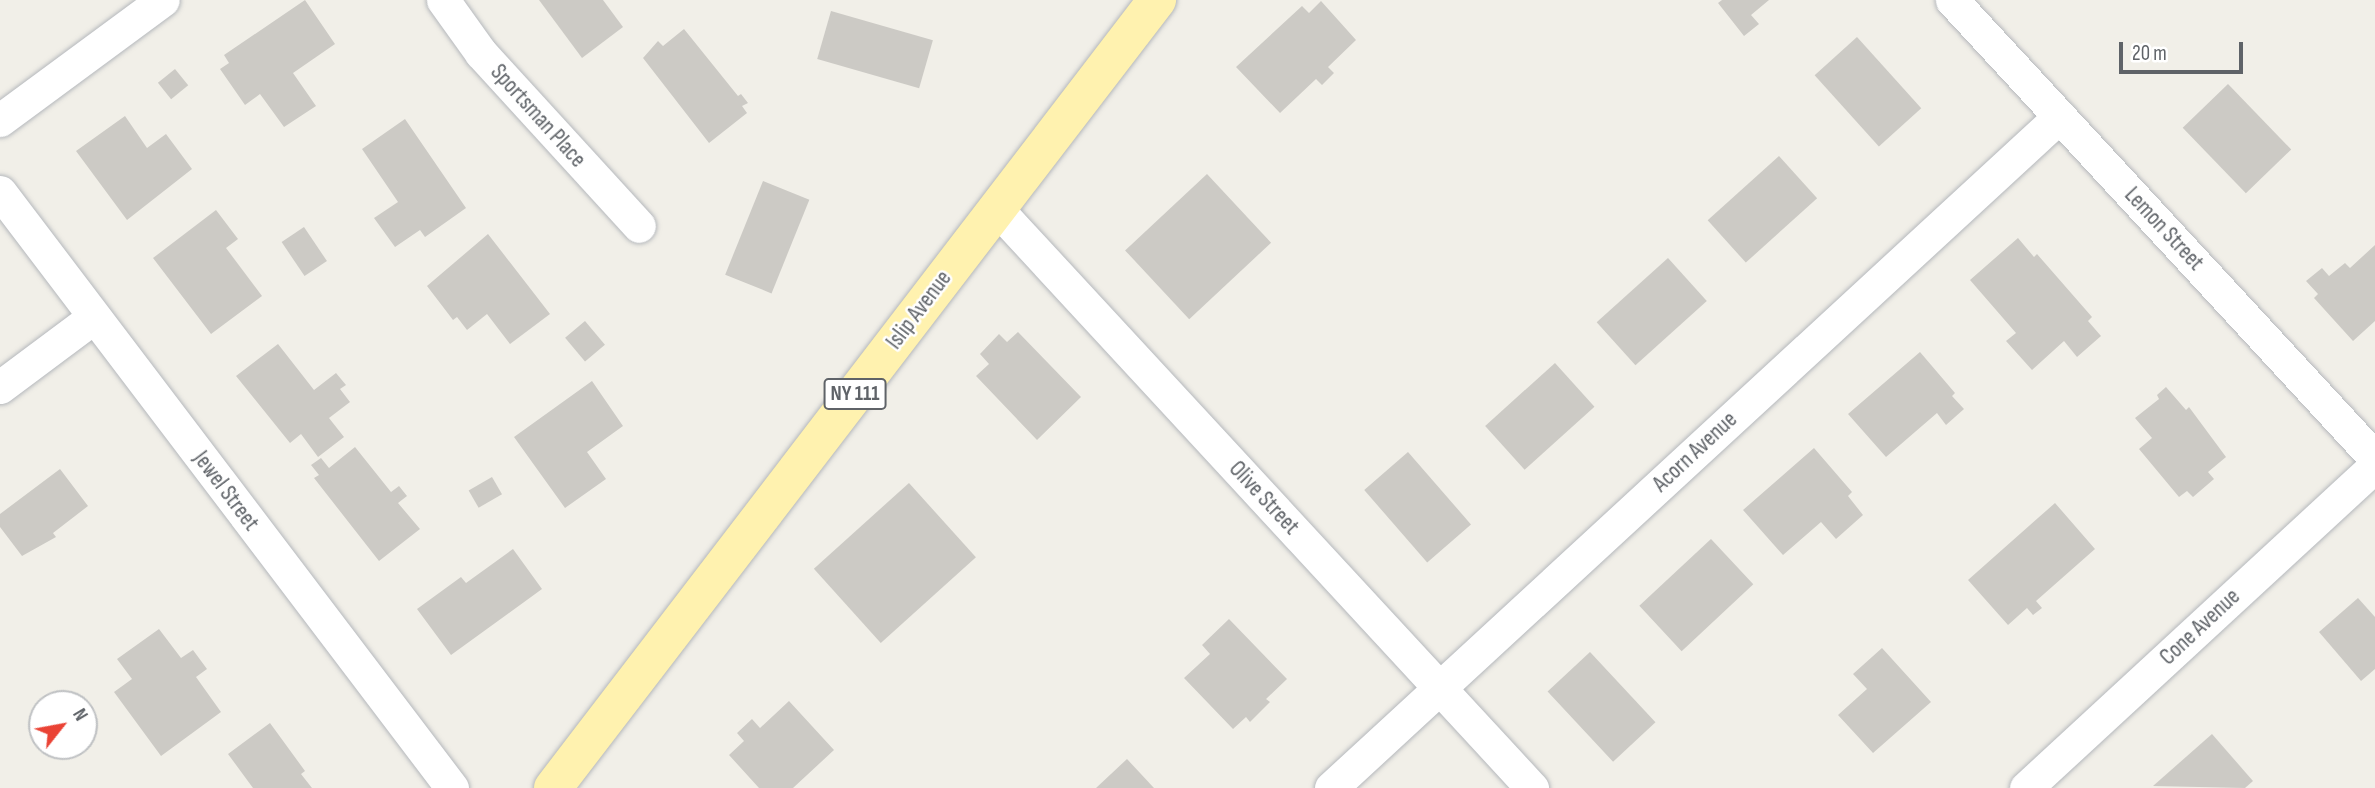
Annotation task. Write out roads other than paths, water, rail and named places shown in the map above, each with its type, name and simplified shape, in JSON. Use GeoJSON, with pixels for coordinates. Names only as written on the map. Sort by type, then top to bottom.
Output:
{"type":"FeatureCollection","features":[{"type":"Feature","properties":{"kind":"main road","name":"Islip Avenue"},"geometry":{"type":"LineString","coordinates":[[553,788],[1157,0]]}},
{"type":"Feature","properties":{"kind":"street"},"geometry":{"type":"LineString","coordinates":[[0,120],[163,0]]}},
{"type":"Feature","properties":{"kind":"street","name":"Sportsman Place"},"geometry":{"type":"LineString","coordinates":[[443,0],[481,53],[639,226]]}},
{"type":"Feature","properties":{"kind":"street","name":"Lemon Street"},"geometry":{"type":"LineString","coordinates":[[1952,0],[2375,458]]}},
{"type":"Feature","properties":{"kind":"street","name":"Acorn Avenue"},"geometry":{"type":"LineString","coordinates":[[1331,788],[2060,116]]}},
{"type":"Feature","properties":{"kind":"street","name":"Jewel Street"},"geometry":{"type":"LineString","coordinates":[[0,192],[452,788]]}},
{"type":"Feature","properties":{"kind":"street","name":"Olive Street"},"geometry":{"type":"LineString","coordinates":[[996,208],[1532,788]]}},
{"type":"Feature","properties":{"kind":"street"},"geometry":{"type":"LineString","coordinates":[[0,387],[94,317]]}},
{"type":"Feature","properties":{"kind":"street","name":"Cone Avenue"},"geometry":{"type":"LineString","coordinates":[[2026,788],[2375,466]]}}]}
